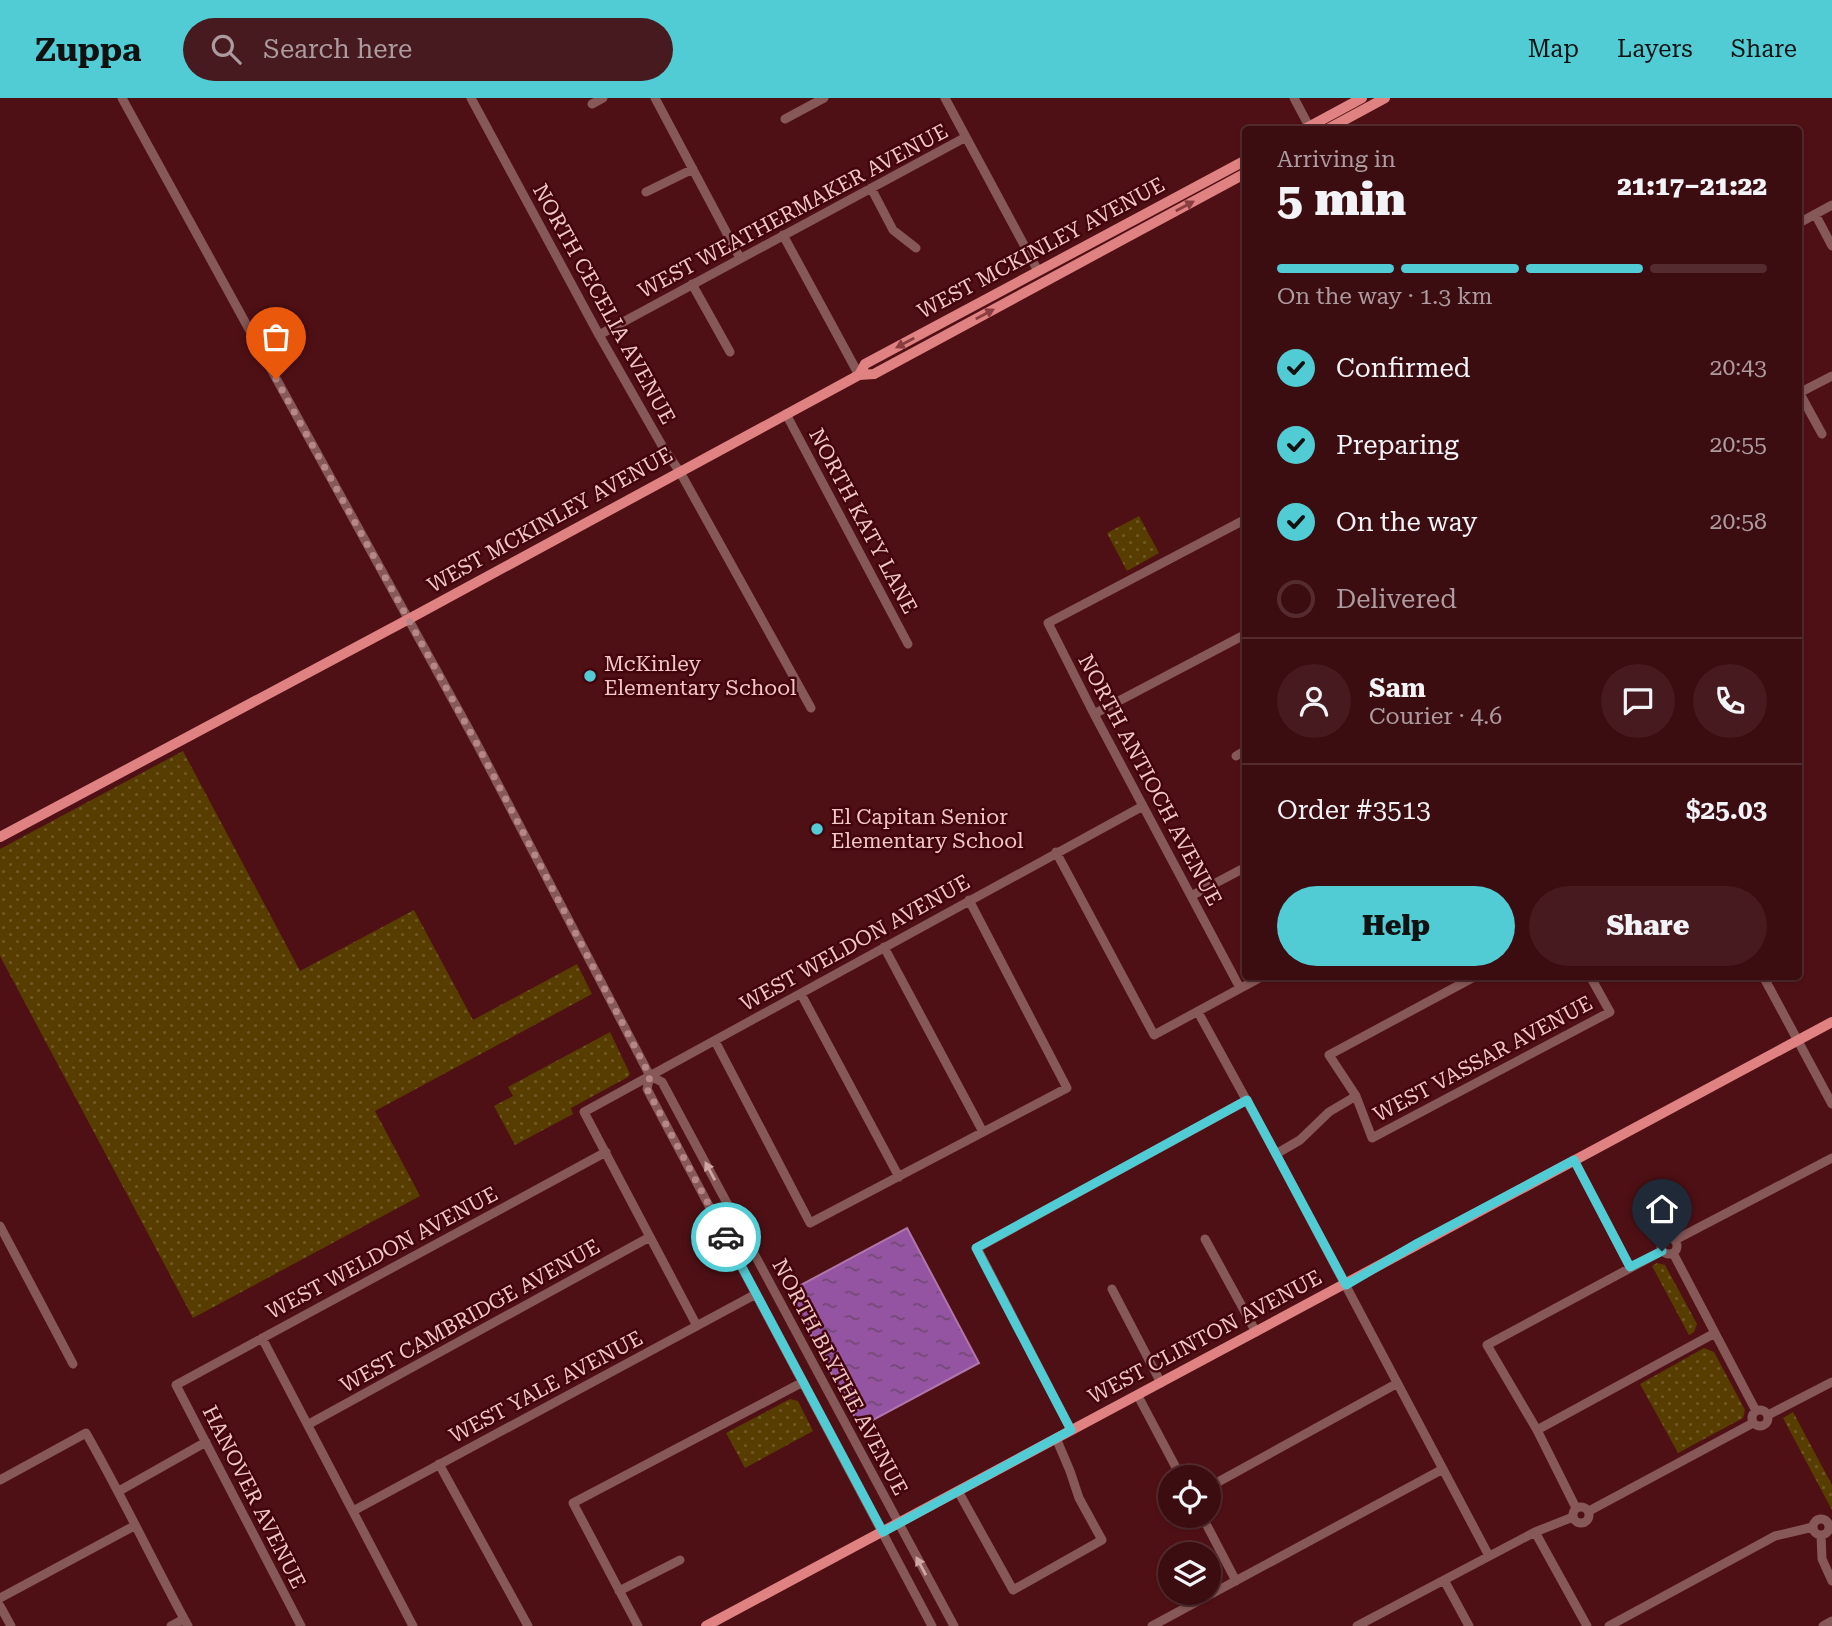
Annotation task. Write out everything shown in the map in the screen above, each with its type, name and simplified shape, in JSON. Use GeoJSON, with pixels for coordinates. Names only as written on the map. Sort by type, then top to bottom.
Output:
{"type":"FeatureCollection","features":[{"type":"Feature","properties":{"kind":"main road"},"geometry":{"type":"LineString","coordinates":[[1312,126],[1362,98]]}},
{"type":"Feature","properties":{"kind":"main road"},"geometry":{"type":"LineString","coordinates":[[1333,126],[1385,98]]}},
{"type":"Feature","properties":{"kind":"main road","name":"WEST MCKINLEY AVENUE"},"geometry":{"type":"LineString","coordinates":[[859,375],[865,364],[1242,162]]}},
{"type":"Feature","properties":{"kind":"main road","name":"WEST MCKINLEY AVENUE"},"geometry":{"type":"LineString","coordinates":[[0,837],[859,375],[874,374],[1242,175]]}},
{"type":"Feature","properties":{"kind":"main road","name":"WEST CLINTON AVENUE"},"geometry":{"type":"LineString","coordinates":[[706,1626],[1832,1022]]}},
{"type":"Feature","properties":{"kind":"street","name":"NORTH BLYTHE AVENUE"},"geometry":{"type":"LineString","coordinates":[[121,98],[523,831],[650,1076],[662,1082],[954,1626]]}},
{"type":"Feature","properties":{"kind":"street","name":"NORTH CECELIA AVENUE"},"geometry":{"type":"LineString","coordinates":[[471,98],[599,335],[680,472],[811,708]]}},
{"type":"Feature","properties":{"kind":"street"},"geometry":{"type":"LineString","coordinates":[[592,104],[603,98]]}},
{"type":"Feature","properties":{"kind":"street"},"geometry":{"type":"LineString","coordinates":[[656,98],[740,258]]}},
{"type":"Feature","properties":{"kind":"street"},"geometry":{"type":"LineString","coordinates":[[785,119],[824,98]]}},
{"type":"Feature","properties":{"kind":"street"},"geometry":{"type":"LineString","coordinates":[[945,98],[1038,271]]}},
{"type":"Feature","properties":{"kind":"street"},"geometry":{"type":"LineString","coordinates":[[1294,98],[1307,126]]}},
{"type":"Feature","properties":{"kind":"street","name":"WEST WEATHERMAKER AVENUE"},"geometry":{"type":"LineString","coordinates":[[599,335],[966,137]]}},
{"type":"Feature","properties":{"kind":"street"},"geometry":{"type":"LineString","coordinates":[[646,192],[693,169]]}},
{"type":"Feature","properties":{"kind":"street"},"geometry":{"type":"LineString","coordinates":[[871,188],[893,230],[916,248]]}},
{"type":"Feature","properties":{"kind":"street"},"geometry":{"type":"LineString","coordinates":[[1802,221],[1832,205]]}},
{"type":"Feature","properties":{"kind":"street"},"geometry":{"type":"LineString","coordinates":[[1815,214],[1832,246]]}},
{"type":"Feature","properties":{"kind":"street"},"geometry":{"type":"LineString","coordinates":[[783,235],[859,375]]}},
{"type":"Feature","properties":{"kind":"street"},"geometry":{"type":"LineString","coordinates":[[692,284],[730,352]]}},
{"type":"Feature","properties":{"kind":"street"},"geometry":{"type":"LineString","coordinates":[[1802,391],[1832,376]]}},
{"type":"Feature","properties":{"kind":"street"},"geometry":{"type":"LineString","coordinates":[[1802,398],[1822,435]]}},
{"type":"Feature","properties":{"kind":"street","name":"NORTH KATY LANE"},"geometry":{"type":"LineString","coordinates":[[786,414],[908,644]]}},
{"type":"Feature","properties":{"kind":"street","name":"NORTH ANTIOCH AVENUE"},"geometry":{"type":"LineString","coordinates":[[1240,988],[1048,623],[1242,521]]}},
{"type":"Feature","properties":{"kind":"street"},"geometry":{"type":"LineString","coordinates":[[1094,714],[1242,636]]}},
{"type":"Feature","properties":{"kind":"street"},"geometry":{"type":"LineString","coordinates":[[1236,756],[1242,752]]}},
{"type":"Feature","properties":{"kind":"street","name":"WEST WELDON AVENUE"},"geometry":{"type":"LineString","coordinates":[[176,1385],[606,1152],[584,1112],[1143,806]]}},
{"type":"Feature","properties":{"kind":"street"},"geometry":{"type":"LineString","coordinates":[[1056,852],[1154,1035],[1255,980]]}},
{"type":"Feature","properties":{"kind":"street"},"geometry":{"type":"LineString","coordinates":[[1191,896],[1242,868]]}},
{"type":"Feature","properties":{"kind":"street"},"geometry":{"type":"LineString","coordinates":[[715,1041],[810,1223],[1068,1088],[968,900]]}},
{"type":"Feature","properties":{"kind":"street"},"geometry":{"type":"LineString","coordinates":[[884,947],[983,1132]]}},
{"type":"Feature","properties":{"kind":"street"},"geometry":{"type":"LineString","coordinates":[[1276,1154],[1300,1140],[1329,1112],[1356,1096],[1329,1055],[1469,980]]}},
{"type":"Feature","properties":{"kind":"street","name":"WEST VASSAR AVENUE"},"geometry":{"type":"LineString","coordinates":[[1356,1096],[1372,1138],[1610,1012],[1592,980]]}},
{"type":"Feature","properties":{"kind":"street"},"geometry":{"type":"LineString","coordinates":[[1765,980],[1832,1104]]}},
{"type":"Feature","properties":{"kind":"street"},"geometry":{"type":"LineString","coordinates":[[801,994],[899,1177]]}},
{"type":"Feature","properties":{"kind":"street"},"geometry":{"type":"LineString","coordinates":[[1198,1012],[1489,1556]]}},
{"type":"Feature","properties":{"kind":"street","name":"NORTH BLYTHE AVENUE"},"geometry":{"type":"LineString","coordinates":[[650,1076],[647,1089],[932,1626]]}},
{"type":"Feature","properties":{"kind":"street"},"geometry":{"type":"LineString","coordinates":[[1071,1430],[976,1248],[1247,1100]]}},
{"type":"Feature","properties":{"kind":"street"},"geometry":{"type":"LineString","coordinates":[[606,1152],[648,1238],[697,1326]]}},
{"type":"Feature","properties":{"kind":"street"},"geometry":{"type":"LineString","coordinates":[[1673,1253],[1662,1251],[1660,1245],[1665,1238],[1675,1240],[1832,1158]]}},
{"type":"Feature","properties":{"kind":"street"},"geometry":{"type":"LineString","coordinates":[[1574,1160],[1630,1267]]}},
{"type":"Feature","properties":{"kind":"street"},"geometry":{"type":"LineString","coordinates":[[0,1226],[73,1364]]}},
{"type":"Feature","properties":{"kind":"street","name":"WEST CAMBRIDGE AVENUE"},"geometry":{"type":"LineString","coordinates":[[309,1424],[648,1238]]}},
{"type":"Feature","properties":{"kind":"street"},"geometry":{"type":"LineString","coordinates":[[1205,1239],[1256,1332]]}},
{"type":"Feature","properties":{"kind":"street"},"geometry":{"type":"LineString","coordinates":[[1673,1253],[1677,1246],[1675,1240]]}},
{"type":"Feature","properties":{"kind":"street"},"geometry":{"type":"LineString","coordinates":[[1357,1626],[1489,1556],[1574,1512],[1583,1507],[1589,1516],[1584,1522],[1578,1523],[1574,1512],[1537,1430],[1487,1345],[1662,1251]]}},
{"type":"Feature","properties":{"kind":"street"},"geometry":{"type":"LineString","coordinates":[[1673,1253],[1755,1411]]}},
{"type":"Feature","properties":{"kind":"street"},"geometry":{"type":"LineString","coordinates":[[1112,1289],[1161,1383]]}},
{"type":"Feature","properties":{"kind":"street","name":"WEST YALE AVENUE"},"geometry":{"type":"LineString","coordinates":[[353,1511],[757,1294]]}},
{"type":"Feature","properties":{"kind":"street"},"geometry":{"type":"LineString","coordinates":[[1537,1430],[1715,1333]]}},
{"type":"Feature","properties":{"kind":"street"},"geometry":{"type":"LineString","coordinates":[[262,1338],[413,1626]]}},
{"type":"Feature","properties":{"kind":"street"},"geometry":{"type":"LineString","coordinates":[[638,1626],[573,1503],[803,1382]]}},
{"type":"Feature","properties":{"kind":"street"},"geometry":{"type":"LineString","coordinates":[[1768,1415],[1832,1382]]}},
{"type":"Feature","properties":{"kind":"street"},"geometry":{"type":"LineString","coordinates":[[1221,1480],[1396,1384]]}},
{"type":"Feature","properties":{"kind":"street","name":"HANOVER AVENUE"},"geometry":{"type":"LineString","coordinates":[[176,1385],[301,1626]]}},
{"type":"Feature","properties":{"kind":"street"},"geometry":{"type":"LineString","coordinates":[[1138,1396],[1175,1465]]}},
{"type":"Feature","properties":{"kind":"street"},"geometry":{"type":"LineString","coordinates":[[1753,1423],[1763,1426],[1768,1421],[1768,1415],[1763,1410],[1755,1411]]}},
{"type":"Feature","properties":{"kind":"street"},"geometry":{"type":"LineString","coordinates":[[1753,1423],[1752,1416],[1755,1411]]}},
{"type":"Feature","properties":{"kind":"street"},"geometry":{"type":"LineString","coordinates":[[1588,1511],[1753,1423]]}},
{"type":"Feature","properties":{"kind":"street"},"geometry":{"type":"LineString","coordinates":[[0,1480],[86,1433],[186,1622],[171,1626]]}},
{"type":"Feature","properties":{"kind":"street"},"geometry":{"type":"LineString","coordinates":[[958,1491],[1013,1590],[1102,1540],[1079,1498],[1056,1438]]}},
{"type":"Feature","properties":{"kind":"street"},"geometry":{"type":"LineString","coordinates":[[119,1491],[206,1442]]}},
{"type":"Feature","properties":{"kind":"street"},"geometry":{"type":"LineString","coordinates":[[439,1464],[528,1626]]}},
{"type":"Feature","properties":{"kind":"street"},"geometry":{"type":"LineString","coordinates":[[1152,1626],[1443,1469]]}},
{"type":"Feature","properties":{"kind":"street"},"geometry":{"type":"LineString","coordinates":[[1609,1626],[1775,1536],[1813,1527],[1820,1519],[1826,1520],[1831,1527],[1827,1533],[1821,1535],[1816,1533],[1813,1527]]}},
{"type":"Feature","properties":{"kind":"street"},"geometry":{"type":"LineString","coordinates":[[0,1598],[134,1526]]}},
{"type":"Feature","properties":{"kind":"street"},"geometry":{"type":"LineString","coordinates":[[1208,1528],[1236,1581]]}},
{"type":"Feature","properties":{"kind":"street"},"geometry":{"type":"LineString","coordinates":[[1535,1532],[1587,1626]]}},
{"type":"Feature","properties":{"kind":"street"},"geometry":{"type":"LineString","coordinates":[[1821,1535],[1822,1559],[1832,1581]]}},
{"type":"Feature","properties":{"kind":"street"},"geometry":{"type":"LineString","coordinates":[[620,1591],[680,1560]]}},
{"type":"Feature","properties":{"kind":"street"},"geometry":{"type":"LineString","coordinates":[[1444,1580],[1469,1626]]}},
{"type":"Feature","properties":{"kind":"street"},"geometry":{"type":"LineString","coordinates":[[0,1606],[11,1626]]}},
{"type":"Feature","properties":{"kind":"street"},"geometry":{"type":"LineString","coordinates":[[1823,1626],[1832,1621]]}},
{"type":"Feature","properties":{"kind":"shaded area"},"geometry":{"type":"Polygon","coordinates":[[[1139,516],[1159,553],[1127,571],[1107,533],[1139,516]]]}},
{"type":"Feature","properties":{"kind":"shaded area"},"geometry":{"type":"Polygon","coordinates":[[[183,751],[300,971],[414,910],[473,1020],[577,964],[592,994],[375,1111],[420,1196],[193,1318],[0,956],[0,849],[183,751]]]}},
{"type":"Feature","properties":{"kind":"shaded area"},"geometry":{"type":"Polygon","coordinates":[[[610,1032],[630,1074],[628,1077],[571,1108],[573,1114],[515,1145],[494,1106],[513,1096],[508,1087],[610,1032]]]}},
{"type":"Feature","properties":{"kind":"shaded area"},"geometry":{"type":"Polygon","coordinates":[[[1657,1263],[1665,1265],[1697,1324],[1694,1332],[1689,1335],[1652,1266],[1657,1263]]]}},
{"type":"Feature","properties":{"kind":"shaded area"},"geometry":{"type":"Polygon","coordinates":[[[1704,1348],[1714,1352],[1745,1410],[1743,1418],[1678,1453],[1640,1384],[1704,1348]]]}},
{"type":"Feature","properties":{"kind":"shaded area"},"geometry":{"type":"Polygon","coordinates":[[[790,1399],[798,1401],[813,1431],[745,1468],[726,1433],[790,1399]]]}},
{"type":"Feature","properties":{"kind":"shaded area"},"geometry":{"type":"Polygon","coordinates":[[[1793,1412],[1832,1485],[1832,1510],[1783,1418],[1793,1412]]]}},
{"type":"Feature","properties":{"kind":"water"},"geometry":{"type":"Polygon","coordinates":[[[907,1228],[979,1363],[860,1427],[788,1292],[907,1228]]]}},
{"type":"Feature","properties":{"kind":"way so far"},"geometry":{"type":"LineString","coordinates":[[276,379],[477,744],[565,911],[650,1076],[647,1089],[726,1237]]}},
{"type":"Feature","properties":{"kind":"place","name":"McKinley Elementary School"},"geometry":{"type":"Point","coordinates":[590,676]}},
{"type":"Feature","properties":{"kind":"place","name":"El Capitan Senior Elementary School"},"geometry":{"type":"Point","coordinates":[817,829]}},
{"type":"Feature","properties":{"kind":"route"},"geometry":{"type":"LineString","coordinates":[[726,1237],[883,1532],[1071,1430],[976,1248],[1247,1100],[1346,1285],[1418,1243],[1574,1160],[1630,1267],[1662,1251]]}}]}
